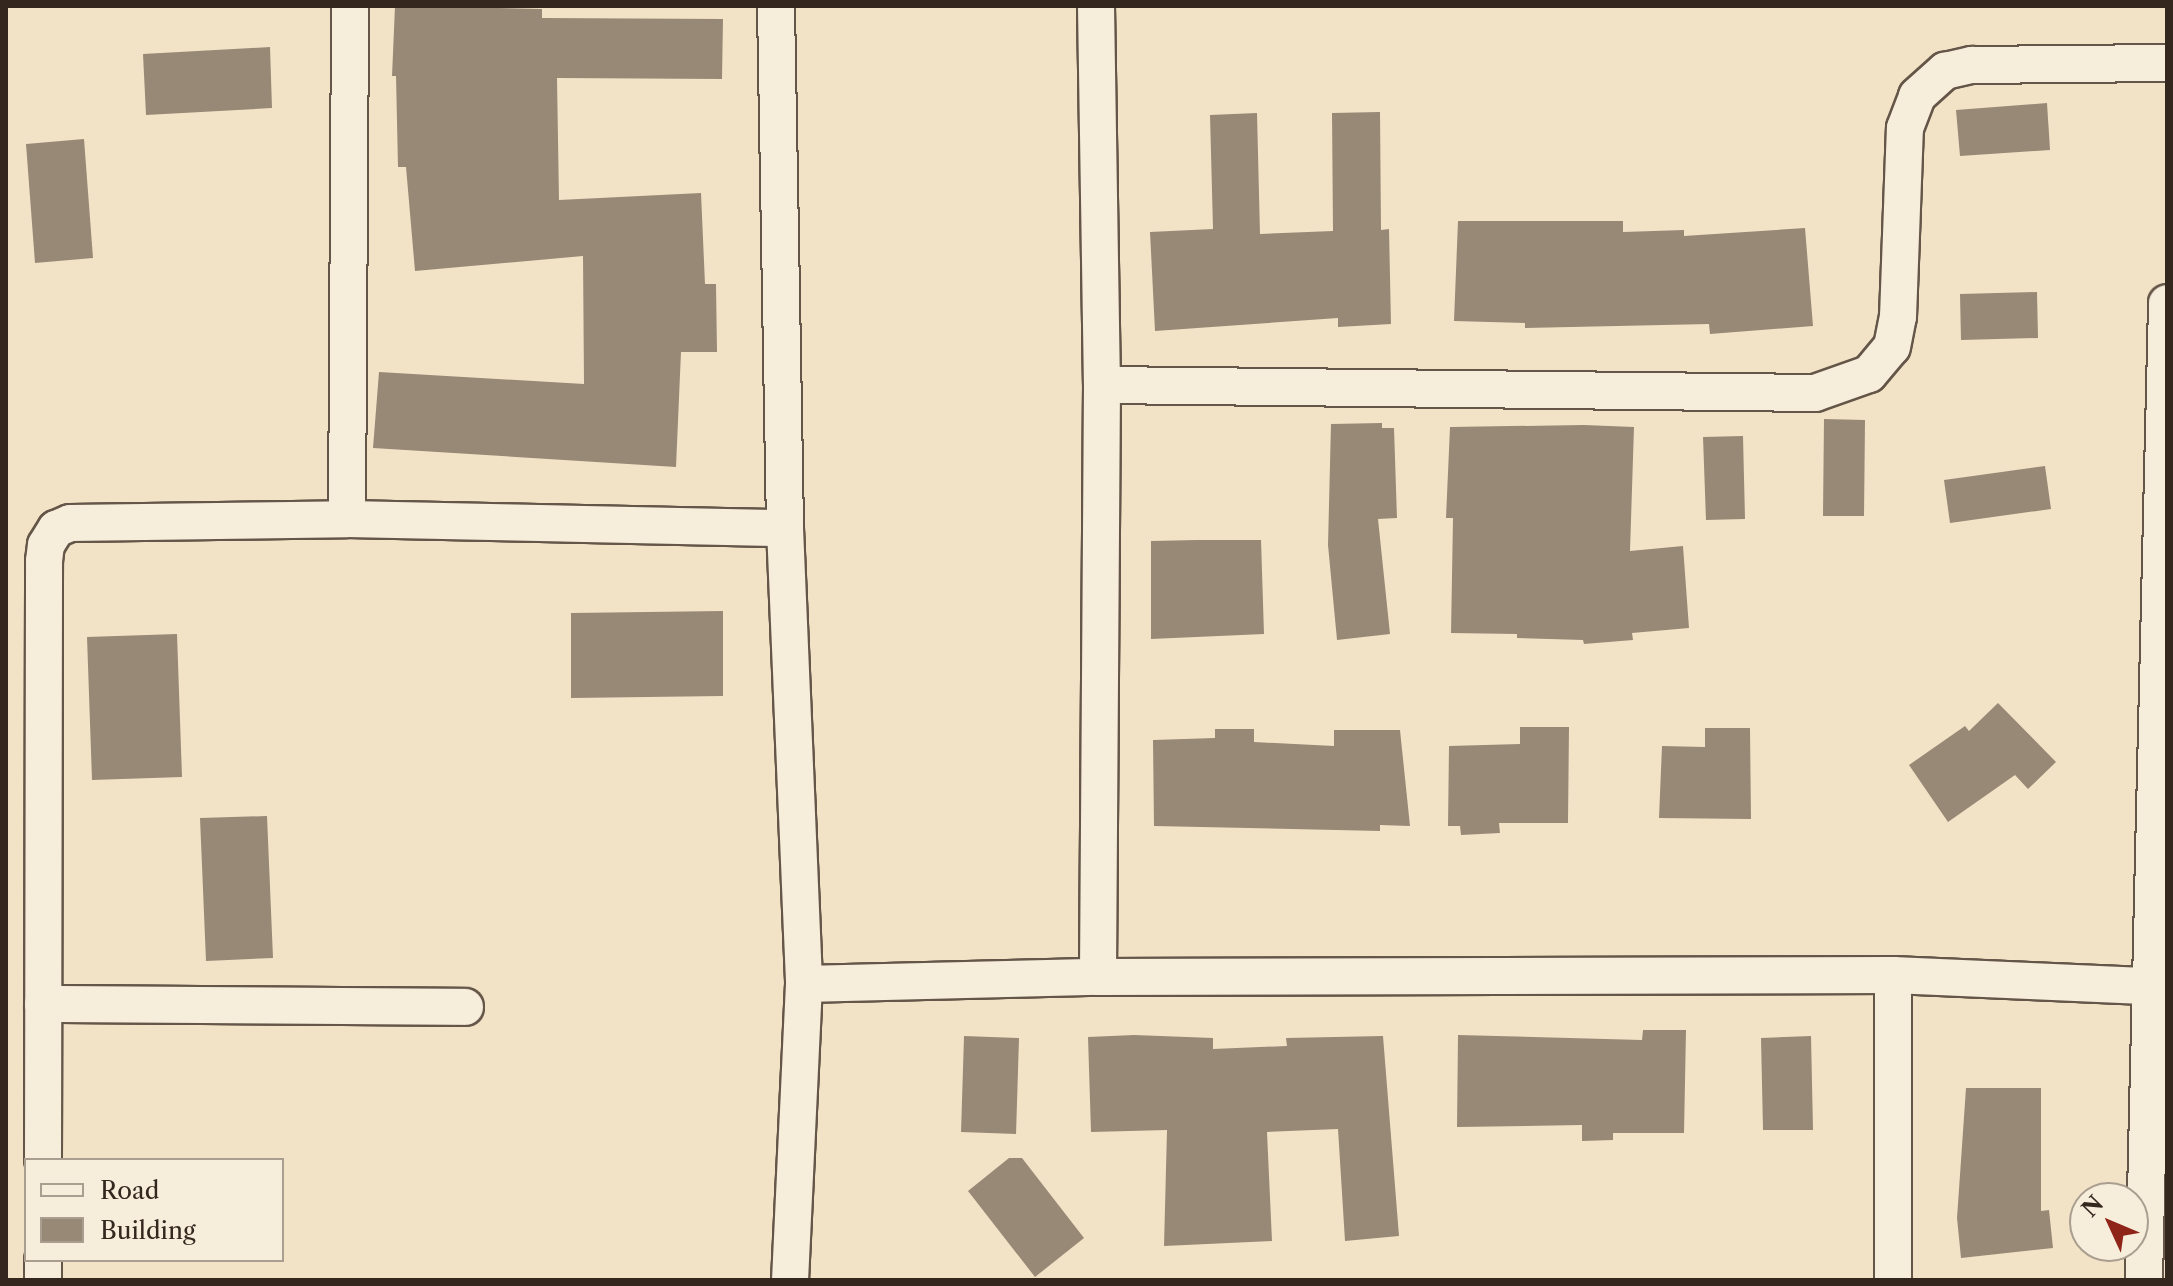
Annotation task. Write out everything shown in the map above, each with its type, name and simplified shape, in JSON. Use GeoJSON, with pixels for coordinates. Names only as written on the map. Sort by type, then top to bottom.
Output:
{"type":"FeatureCollection","features":[{"type":"Feature","properties":{"kind":"street"},"geometry":{"type":"LineString","coordinates":[[347,519],[350,6]]}},
{"type":"Feature","properties":{"kind":"street"},"geometry":{"type":"LineString","coordinates":[[776,6],[785,528],[804,984],[790,1280]]}},
{"type":"Feature","properties":{"kind":"street"},"geometry":{"type":"LineString","coordinates":[[1096,6],[1102,385],[1098,977]]}},
{"type":"Feature","properties":{"kind":"street"},"geometry":{"type":"LineString","coordinates":[[1102,385],[1815,393],[1869,374],[1892,347],[1898,317],[1905,128],[1917,96],[1945,71],[1972,65],[2167,63]]}},
{"type":"Feature","properties":{"kind":"street"},"geometry":{"type":"LineString","coordinates":[[2144,1280],[2159,986],[2167,303]]}},
{"type":"Feature","properties":{"kind":"street"},"geometry":{"type":"LineString","coordinates":[[43,1158],[44,561],[49,537],[70,523],[347,519],[785,528]]}},
{"type":"Feature","properties":{"kind":"street"},"geometry":{"type":"LineString","coordinates":[[804,984],[1098,977],[1893,975],[2159,986]]}},
{"type":"Feature","properties":{"kind":"street"},"geometry":{"type":"LineString","coordinates":[[1893,975],[1893,1280]]}},
{"type":"Feature","properties":{"kind":"street"},"geometry":{"type":"LineString","coordinates":[[43,1004],[465,1007]]}},
{"type":"Feature","properties":{"kind":"building"},"geometry":{"type":"Polygon","coordinates":[[[395,6],[542,9],[542,18],[723,19],[722,79],[557,78],[559,200],[701,193],[705,284],[716,284],[717,352],[681,352],[676,467],[373,448],[379,372],[584,384],[583,256],[415,271],[406,167],[398,167],[396,76],[392,76],[395,6]]]}},
{"type":"Feature","properties":{"kind":"building"},"geometry":{"type":"Polygon","coordinates":[[[270,47],[272,108],[146,115],[143,54],[270,47]]]}},
{"type":"Feature","properties":{"kind":"building"},"geometry":{"type":"Polygon","coordinates":[[[2047,103],[2050,150],[1960,156],[1956,110],[2047,103]]]}},
{"type":"Feature","properties":{"kind":"building"},"geometry":{"type":"Polygon","coordinates":[[[1380,112],[1381,230],[1389,229],[1391,324],[1338,327],[1338,318],[1155,331],[1150,232],[1213,229],[1210,115],[1257,113],[1260,234],[1333,231],[1332,113],[1380,112]]]}},
{"type":"Feature","properties":{"kind":"building"},"geometry":{"type":"Polygon","coordinates":[[[84,139],[93,258],[35,263],[26,144],[84,139]]]}},
{"type":"Feature","properties":{"kind":"building"},"geometry":{"type":"Polygon","coordinates":[[[1458,221],[1623,221],[1623,232],[1684,230],[1684,236],[1805,228],[1813,326],[1710,334],[1709,324],[1525,328],[1525,323],[1454,321],[1458,221]]]}},
{"type":"Feature","properties":{"kind":"building"},"geometry":{"type":"Polygon","coordinates":[[[2037,292],[2038,338],[1961,340],[1960,294],[2037,292]]]}},
{"type":"Feature","properties":{"kind":"building"},"geometry":{"type":"Polygon","coordinates":[[[1824,419],[1865,420],[1864,516],[1823,516],[1824,419]]]}},
{"type":"Feature","properties":{"kind":"building"},"geometry":{"type":"Polygon","coordinates":[[[1382,423],[1382,428],[1394,428],[1397,518],[1378,519],[1390,634],[1337,640],[1328,545],[1331,424],[1382,423]]]}},
{"type":"Feature","properties":{"kind":"building"},"geometry":{"type":"Polygon","coordinates":[[[1450,427],[1634,427],[1630,551],[1683,546],[1689,628],[1632,633],[1633,640],[1584,644],[1583,640],[1517,638],[1517,634],[1451,633],[1453,518],[1446,518],[1450,427]]]}},
{"type":"Feature","properties":{"kind":"building"},"geometry":{"type":"Polygon","coordinates":[[[1743,436],[1745,519],[1706,520],[1703,437],[1743,436]]]}},
{"type":"Feature","properties":{"kind":"building"},"geometry":{"type":"Polygon","coordinates":[[[2045,466],[2051,509],[1950,523],[1944,480],[2045,466]]]}},
{"type":"Feature","properties":{"kind":"building"},"geometry":{"type":"Polygon","coordinates":[[[1261,540],[1264,634],[1151,639],[1151,541],[1261,540]]]}},
{"type":"Feature","properties":{"kind":"building"},"geometry":{"type":"Polygon","coordinates":[[[723,611],[723,696],[571,698],[571,613],[723,611]]]}},
{"type":"Feature","properties":{"kind":"building"},"geometry":{"type":"Polygon","coordinates":[[[177,634],[182,777],[92,780],[87,637],[177,634]]]}},
{"type":"Feature","properties":{"kind":"building"},"geometry":{"type":"Polygon","coordinates":[[[1998,703],[2056,762],[2028,789],[2015,775],[1948,822],[1909,765],[1965,726],[1969,731],[1998,703]]]}},
{"type":"Feature","properties":{"kind":"building"},"geometry":{"type":"Polygon","coordinates":[[[1520,727],[1569,727],[1568,823],[1499,823],[1500,833],[1461,835],[1460,826],[1448,826],[1449,746],[1520,744],[1520,727]]]}},
{"type":"Feature","properties":{"kind":"building"},"geometry":{"type":"Polygon","coordinates":[[[1705,728],[1750,728],[1751,819],[1659,818],[1662,746],[1705,747],[1705,728]]]}},
{"type":"Feature","properties":{"kind":"building"},"geometry":{"type":"Polygon","coordinates":[[[1215,729],[1254,729],[1254,742],[1334,746],[1334,730],[1400,730],[1410,826],[1380,825],[1380,831],[1154,826],[1153,740],[1215,738],[1215,729]]]}},
{"type":"Feature","properties":{"kind":"building"},"geometry":{"type":"Polygon","coordinates":[[[267,816],[273,958],[206,961],[200,818],[267,816]]]}},
{"type":"Feature","properties":{"kind":"building"},"geometry":{"type":"Polygon","coordinates":[[[1643,1030],[1686,1030],[1684,1133],[1613,1133],[1613,1140],[1582,1141],[1582,1125],[1457,1127],[1458,1035],[1642,1040],[1643,1030]]]}},
{"type":"Feature","properties":{"kind":"building"},"geometry":{"type":"Polygon","coordinates":[[[964,1036],[1019,1038],[1016,1134],[961,1132],[964,1036]]]}},
{"type":"Feature","properties":{"kind":"building"},"geometry":{"type":"Polygon","coordinates":[[[1383,1036],[1399,1236],[1345,1241],[1338,1129],[1267,1132],[1272,1241],[1164,1246],[1167,1130],[1091,1132],[1088,1037],[1213,1038],[1213,1049],[1287,1046],[1286,1038],[1383,1036]]]}},
{"type":"Feature","properties":{"kind":"building"},"geometry":{"type":"Polygon","coordinates":[[[1811,1036],[1813,1130],[1763,1130],[1761,1038],[1811,1036]]]}},
{"type":"Feature","properties":{"kind":"building"},"geometry":{"type":"Polygon","coordinates":[[[1966,1088],[2041,1088],[2041,1211],[2049,1210],[2053,1248],[1961,1258],[1957,1218],[1966,1088]]]}},
{"type":"Feature","properties":{"kind":"building"},"geometry":{"type":"Polygon","coordinates":[[[1009,1158],[1022,1158],[1084,1238],[1035,1277],[968,1191],[1009,1158]]]}}]}
